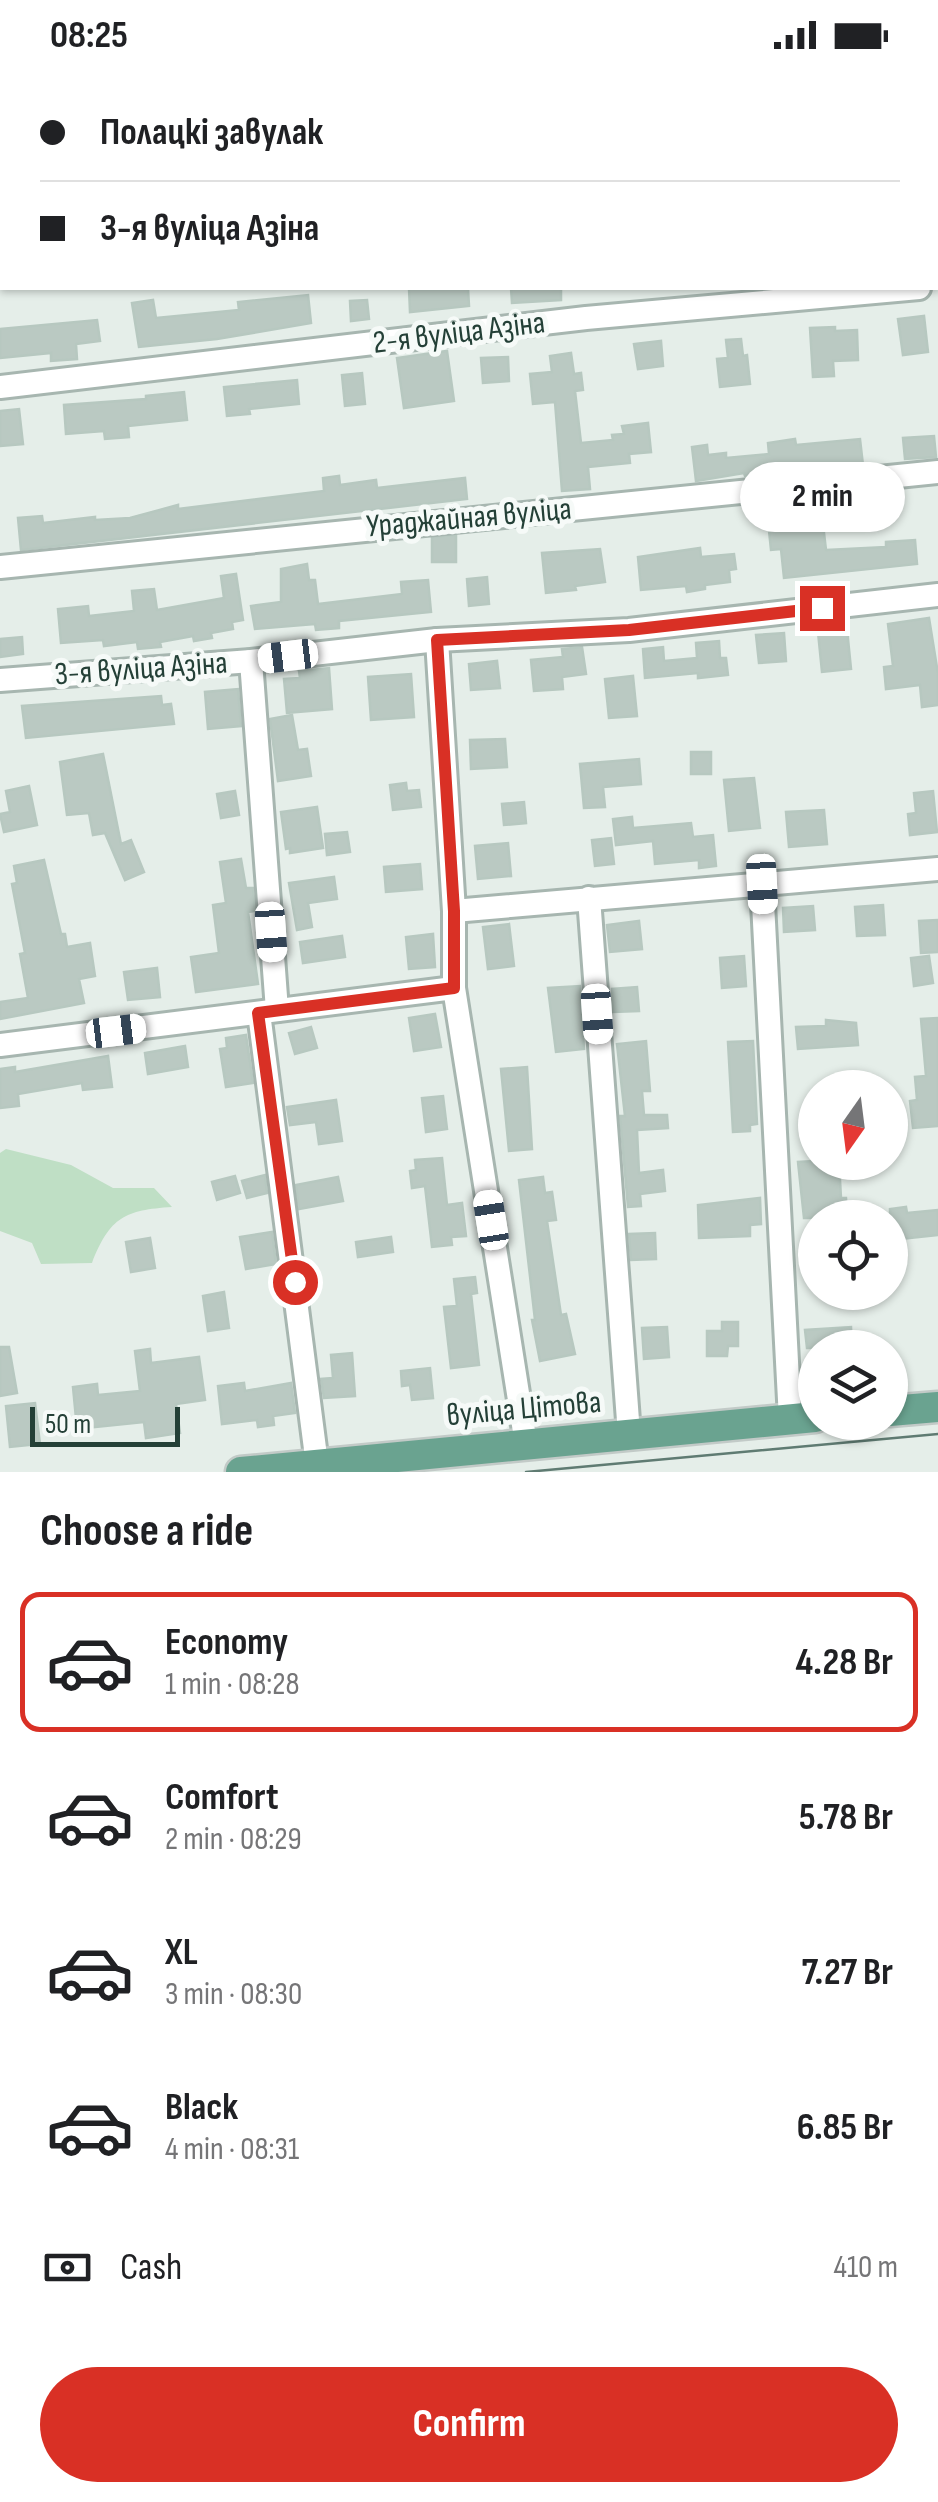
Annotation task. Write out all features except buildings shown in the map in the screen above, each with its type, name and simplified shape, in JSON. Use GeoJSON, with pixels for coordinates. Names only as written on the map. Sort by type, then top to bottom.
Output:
{"type":"FeatureCollection","features":[{"type":"Feature","properties":{"kind":"main road"},"geometry":{"type":"LineString","coordinates":[[908,1410],[938,1407]]}},
{"type":"Feature","properties":{"kind":"main road","name":"вуліца Цітова"},"geometry":{"type":"LineString","coordinates":[[241,1472],[318,1468],[798,1418]]}},
{"type":"Feature","properties":{"kind":"street","name":"2-я вуліца Азіна"},"geometry":{"type":"LineString","coordinates":[[0,387],[586,318],[896,290]]}},
{"type":"Feature","properties":{"kind":"street","name":"Ураджайная вуліца"},"geometry":{"type":"LineString","coordinates":[[0,566],[938,472]]}},
{"type":"Feature","properties":{"kind":"street","name":"3-я вуліца Азіна"},"geometry":{"type":"LineString","coordinates":[[0,680],[251,661],[437,640],[629,630],[938,596]]}},
{"type":"Feature","properties":{"kind":"street"},"geometry":{"type":"LineString","coordinates":[[437,640],[454,911],[454,988],[526,1444]]}},
{"type":"Feature","properties":{"kind":"street"},"geometry":{"type":"LineString","coordinates":[[251,661],[268,1012],[318,1468]]}},
{"type":"Feature","properties":{"kind":"street"},"geometry":{"type":"LineString","coordinates":[[454,911],[938,869]]}},
{"type":"Feature","properties":{"kind":"street"},"geometry":{"type":"LineString","coordinates":[[762,884],[798,1365]]}},
{"type":"Feature","properties":{"kind":"street"},"geometry":{"type":"LineString","coordinates":[[589,898],[629,1434]]}},
{"type":"Feature","properties":{"kind":"street"},"geometry":{"type":"LineString","coordinates":[[0,1045],[454,988]]}},
{"type":"Feature","properties":{"kind":"green space"},"geometry":{"type":"Polygon","coordinates":[[[6,1149],[71,1165],[113,1188],[154,1188],[172,1207],[121,1219],[105,1235],[92,1263],[41,1264],[32,1243],[0,1231],[0,1153],[6,1149]]]}},
{"type":"Feature","properties":{"kind":"tram line"},"geometry":{"type":"LineString","coordinates":[[526,1472],[938,1434]]}},
{"type":"Feature","properties":{"kind":"route"},"geometry":{"type":"LineString","coordinates":[[295,1282],[258,1013],[454,988],[454,911],[437,640],[629,630],[822,608]]}}]}
